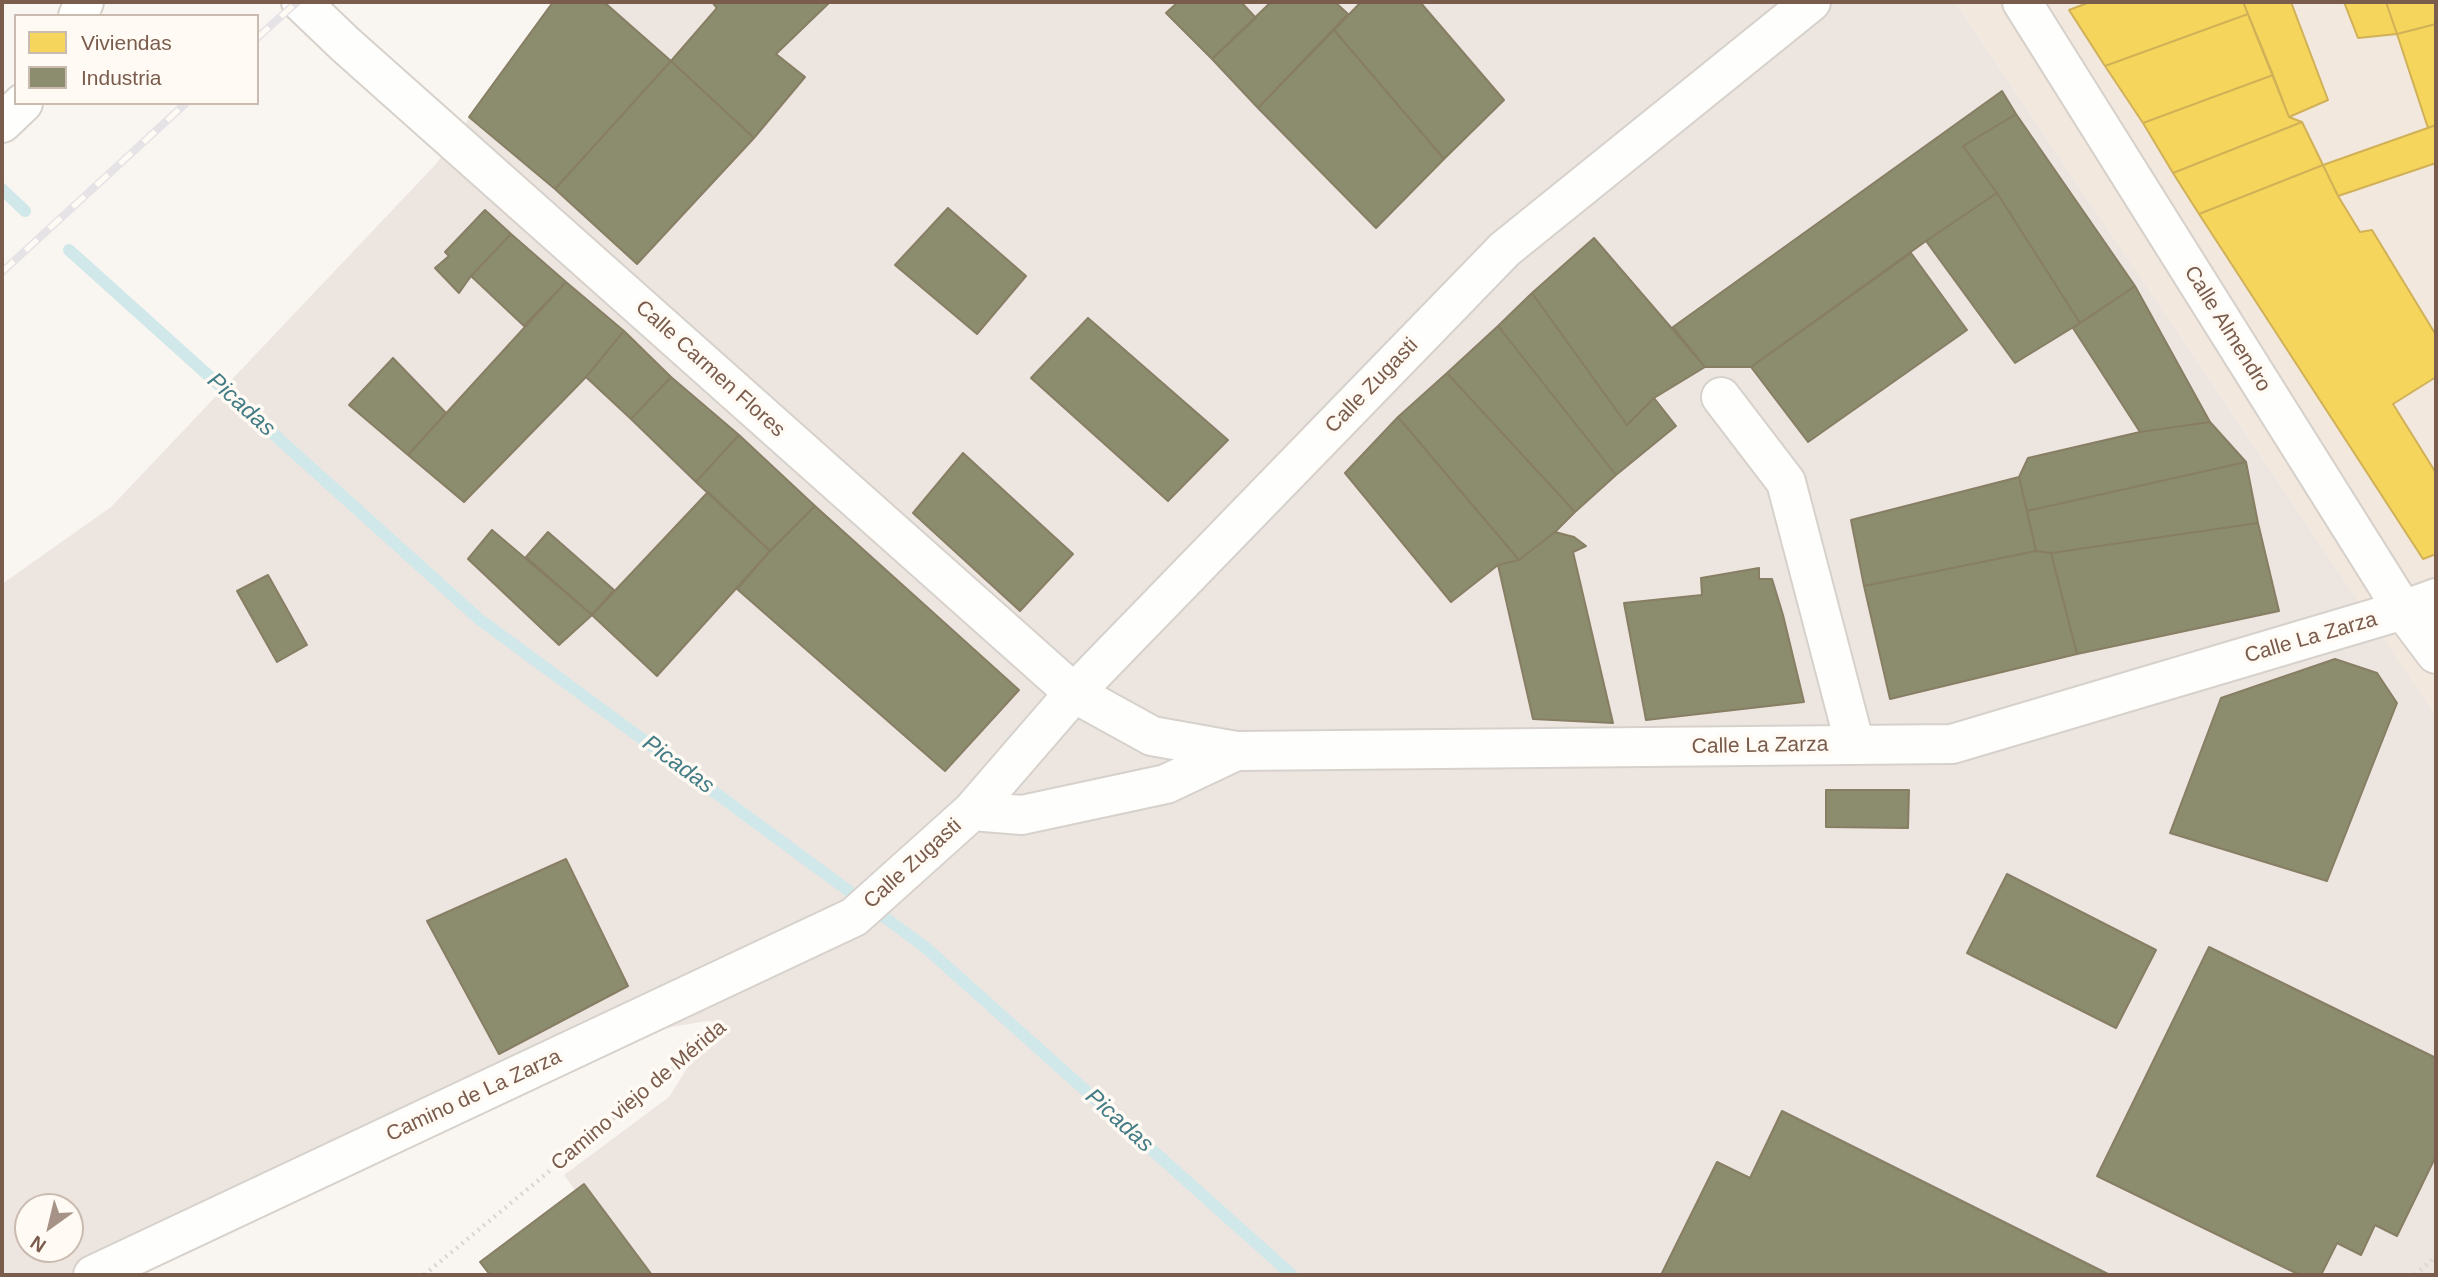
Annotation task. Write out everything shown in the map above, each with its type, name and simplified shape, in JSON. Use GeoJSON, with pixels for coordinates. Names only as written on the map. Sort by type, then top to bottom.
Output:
{"type":"FeatureCollection","features":[{"type":"Feature","properties":{"kind":"street","name":"Calle Carmen Flores"},"geometry":{"type":"LineString","coordinates":[[301,2],[1074,693]]}},
{"type":"Feature","properties":{"kind":"street","name":"Calle Zugasti"},"geometry":{"type":"LineString","coordinates":[[854,917],[972,811],[1074,693],[1505,249],[1811,2]]}},
{"type":"Feature","properties":{"kind":"street","name":"Calle Almendro"},"geometry":{"type":"LineString","coordinates":[[2022,2],[2420,604],[2436,654]]}},
{"type":"Feature","properties":{"kind":"street"},"geometry":{"type":"LineString","coordinates":[[2,123],[21,105]]}},
{"type":"Feature","properties":{"kind":"street"},"geometry":{"type":"LineString","coordinates":[[1721,397],[1786,482],[1854,745]]}},
{"type":"Feature","properties":{"kind":"street","name":"Calle La Zarza"},"geometry":{"type":"LineString","coordinates":[[1074,693],[1152,736],[1236,751],[1952,744],[2420,604]]}},
{"type":"Feature","properties":{"kind":"street","name":"Calle Zugasti"},"geometry":{"type":"LineString","coordinates":[[972,811],[1022,815],[1166,784],[1236,751]]}},
{"type":"Feature","properties":{"kind":"street","name":"Camino de La Zarza"},"geometry":{"type":"LineString","coordinates":[[93,1275],[854,917]]}},
{"type":"Feature","properties":{"kind":"path","name":"Camino viejo de Mérida"},"geometry":{"type":"LineString","coordinates":[[424,1275],[725,1025]]}},
{"type":"Feature","properties":{"kind":"path"},"geometry":{"type":"LineString","coordinates":[[2415,1275],[2436,1256]]}},
{"type":"Feature","properties":{"kind":"shaded area"},"geometry":{"type":"Polygon","coordinates":[[[553,2],[1955,2],[2436,716],[2436,1275],[636,1275],[564,1175],[669,1097],[716,1022],[706,1021],[649,1031],[141,1275],[2,1275],[2,584],[111,507],[436,164],[553,2]]]}},
{"type":"Feature","properties":{"kind":"shaded area"},"geometry":{"type":"Polygon","coordinates":[[[1955,2],[2436,2],[2436,716],[1955,2]]]}},
{"type":"Feature","properties":{"kind":"building: Viviendas"},"geometry":{"type":"Polygon","coordinates":[[[2090,2],[2243,2],[2248,14],[2105,66],[2069,10],[2090,2]]]}},
{"type":"Feature","properties":{"kind":"building: Viviendas"},"geometry":{"type":"Polygon","coordinates":[[[2243,2],[2291,2],[2328,100],[2289,117],[2243,2]]]}},
{"type":"Feature","properties":{"kind":"building: Viviendas"},"geometry":{"type":"Polygon","coordinates":[[[2344,2],[2386,2],[2397,34],[2358,38],[2344,2]]]}},
{"type":"Feature","properties":{"kind":"building: Viviendas"},"geometry":{"type":"Polygon","coordinates":[[[2386,2],[2436,2],[2436,24],[2397,34],[2386,2]]]}},
{"type":"Feature","properties":{"kind":"building: Viviendas"},"geometry":{"type":"Polygon","coordinates":[[[2248,14],[2273,75],[2143,123],[2105,66],[2248,14]]]}},
{"type":"Feature","properties":{"kind":"building: Viviendas"},"geometry":{"type":"Polygon","coordinates":[[[2436,24],[2436,125],[2428,128],[2397,34],[2436,24]]]}},
{"type":"Feature","properties":{"kind":"building: Viviendas"},"geometry":{"type":"Polygon","coordinates":[[[2273,75],[2289,117],[2302,122],[2173,173],[2143,123],[2273,75]]]}},
{"type":"Feature","properties":{"kind":"building: Viviendas"},"geometry":{"type":"Polygon","coordinates":[[[2302,122],[2323,165],[2199,214],[2173,173],[2302,122]]]}},
{"type":"Feature","properties":{"kind":"building: Viviendas"},"geometry":{"type":"Polygon","coordinates":[[[2436,125],[2436,163],[2338,196],[2323,165],[2436,125]]]}},
{"type":"Feature","properties":{"kind":"building: Viviendas"},"geometry":{"type":"Polygon","coordinates":[[[2323,165],[2360,232],[2372,230],[2436,335],[2436,377],[2393,404],[2436,473],[2436,554],[2423,559],[2199,214],[2323,165]]]}},
{"type":"Feature","properties":{"kind":"building: Industria"},"geometry":{"type":"Polygon","coordinates":[[[553,2],[604,2],[671,61],[555,189],[469,117],[553,2]]]}},
{"type":"Feature","properties":{"kind":"building: Industria"},"geometry":{"type":"Polygon","coordinates":[[[712,2],[830,2],[776,54],[805,77],[754,138],[671,61],[717,8],[712,2]]]}},
{"type":"Feature","properties":{"kind":"building: Industria"},"geometry":{"type":"Polygon","coordinates":[[[1178,2],[1241,2],[1256,18],[1212,59],[1166,13],[1178,2]]]}},
{"type":"Feature","properties":{"kind":"building: Industria"},"geometry":{"type":"Polygon","coordinates":[[[1271,2],[1335,2],[1348,14],[1258,108],[1212,59],[1271,2]]]}},
{"type":"Feature","properties":{"kind":"building: Industria"},"geometry":{"type":"Polygon","coordinates":[[[1361,2],[1420,2],[1504,100],[1444,159],[1334,30],[1361,2]]]}},
{"type":"Feature","properties":{"kind":"building: Industria"},"geometry":{"type":"Polygon","coordinates":[[[1334,30],[1444,159],[1376,228],[1258,108],[1334,30]]]}},
{"type":"Feature","properties":{"kind":"building: Industria"},"geometry":{"type":"Polygon","coordinates":[[[671,61],[754,138],[637,264],[555,189],[671,61]]]}},
{"type":"Feature","properties":{"kind":"building: Industria"},"geometry":{"type":"Polygon","coordinates":[[[2002,91],[2016,114],[1963,146],[1997,193],[1751,367],[1705,367],[1673,327],[2002,91]]]}},
{"type":"Feature","properties":{"kind":"building: Industria"},"geometry":{"type":"Polygon","coordinates":[[[2016,114],[2135,286],[2080,323],[1997,193],[1963,146],[2016,114]]]}},
{"type":"Feature","properties":{"kind":"building: Industria"},"geometry":{"type":"Polygon","coordinates":[[[1997,193],[2080,323],[2015,363],[1926,241],[1997,193]]]}},
{"type":"Feature","properties":{"kind":"building: Industria"},"geometry":{"type":"Polygon","coordinates":[[[948,208],[1026,276],[977,334],[895,265],[948,208]]]}},
{"type":"Feature","properties":{"kind":"building: Industria"},"geometry":{"type":"Polygon","coordinates":[[[485,210],[511,234],[471,276],[459,293],[435,268],[449,256],[445,252],[485,210]]]}},
{"type":"Feature","properties":{"kind":"building: Industria"},"geometry":{"type":"Polygon","coordinates":[[[511,234],[566,282],[524,326],[471,276],[511,234]]]}},
{"type":"Feature","properties":{"kind":"building: Industria"},"geometry":{"type":"Polygon","coordinates":[[[1594,238],[1705,367],[1654,398],[1627,425],[1532,293],[1594,238]]]}},
{"type":"Feature","properties":{"kind":"building: Industria"},"geometry":{"type":"Polygon","coordinates":[[[1911,253],[1967,330],[1808,442],[1751,367],[1911,253]]]}},
{"type":"Feature","properties":{"kind":"building: Industria"},"geometry":{"type":"Polygon","coordinates":[[[566,282],[624,331],[586,377],[464,502],[408,455],[566,282]]]}},
{"type":"Feature","properties":{"kind":"building: Industria"},"geometry":{"type":"Polygon","coordinates":[[[2135,286],[2210,422],[2140,432],[2073,328],[2135,286]]]}},
{"type":"Feature","properties":{"kind":"building: Industria"},"geometry":{"type":"Polygon","coordinates":[[[1532,293],[1627,425],[1654,398],[1676,426],[1616,475],[1498,326],[1532,293]]]}},
{"type":"Feature","properties":{"kind":"building: Industria"},"geometry":{"type":"Polygon","coordinates":[[[1088,318],[1228,440],[1168,501],[1031,378],[1088,318]]]}},
{"type":"Feature","properties":{"kind":"building: Industria"},"geometry":{"type":"Polygon","coordinates":[[[1498,326],[1616,475],[1575,512],[1447,373],[1498,326]]]}},
{"type":"Feature","properties":{"kind":"building: Industria"},"geometry":{"type":"Polygon","coordinates":[[[624,331],[671,377],[631,419],[586,377],[624,331]]]}},
{"type":"Feature","properties":{"kind":"building: Industria"},"geometry":{"type":"Polygon","coordinates":[[[393,358],[446,413],[408,455],[349,405],[393,358]]]}},
{"type":"Feature","properties":{"kind":"building: Industria"},"geometry":{"type":"Polygon","coordinates":[[[1447,373],[1575,512],[1555,532],[1519,560],[1398,417],[1447,373]]]}},
{"type":"Feature","properties":{"kind":"building: Industria"},"geometry":{"type":"Polygon","coordinates":[[[671,377],[739,435],[696,482],[631,419],[671,377]]]}},
{"type":"Feature","properties":{"kind":"building: Industria"},"geometry":{"type":"Polygon","coordinates":[[[1398,417],[1519,560],[1498,565],[1451,602],[1345,473],[1398,417]]]}},
{"type":"Feature","properties":{"kind":"building: Industria"},"geometry":{"type":"Polygon","coordinates":[[[2210,422],[2246,462],[2027,511],[2019,477],[2028,458],[2140,432],[2210,422]]]}},
{"type":"Feature","properties":{"kind":"building: Industria"},"geometry":{"type":"Polygon","coordinates":[[[739,435],[815,506],[770,551],[696,482],[739,435]]]}},
{"type":"Feature","properties":{"kind":"building: Industria"},"geometry":{"type":"Polygon","coordinates":[[[963,453],[1073,554],[1020,611],[913,513],[963,453]]]}},
{"type":"Feature","properties":{"kind":"building: Industria"},"geometry":{"type":"Polygon","coordinates":[[[2246,462],[2258,523],[2051,553],[2036,551],[2027,511],[2246,462]]]}},
{"type":"Feature","properties":{"kind":"building: Industria"},"geometry":{"type":"Polygon","coordinates":[[[2019,477],[2036,551],[1864,586],[1851,520],[2019,477]]]}},
{"type":"Feature","properties":{"kind":"building: Industria"},"geometry":{"type":"Polygon","coordinates":[[[708,492],[770,551],[657,676],[592,615],[708,492]]]}},
{"type":"Feature","properties":{"kind":"building: Industria"},"geometry":{"type":"Polygon","coordinates":[[[815,506],[1019,690],[945,771],[737,589],[815,506]]]}},
{"type":"Feature","properties":{"kind":"building: Industria"},"geometry":{"type":"Polygon","coordinates":[[[2258,523],[2279,611],[2077,654],[2051,553],[2258,523]]]}},
{"type":"Feature","properties":{"kind":"building: Industria"},"geometry":{"type":"Polygon","coordinates":[[[492,530],[592,615],[559,645],[468,559],[492,530]]]}},
{"type":"Feature","properties":{"kind":"building: Industria"},"geometry":{"type":"Polygon","coordinates":[[[548,532],[614,590],[592,615],[526,557],[548,532]]]}},
{"type":"Feature","properties":{"kind":"building: Industria"},"geometry":{"type":"Polygon","coordinates":[[[1555,532],[1574,537],[1586,546],[1573,552],[1613,723],[1533,719],[1498,565],[1519,560],[1555,532]]]}},
{"type":"Feature","properties":{"kind":"building: Industria"},"geometry":{"type":"Polygon","coordinates":[[[2036,551],[2051,553],[2077,654],[1890,699],[1864,586],[2036,551]]]}},
{"type":"Feature","properties":{"kind":"building: Industria"},"geometry":{"type":"Polygon","coordinates":[[[1759,568],[1759,579],[1772,579],[1804,702],[1646,720],[1624,603],[1702,595],[1701,578],[1759,568]]]}},
{"type":"Feature","properties":{"kind":"building: Industria"},"geometry":{"type":"Polygon","coordinates":[[[268,575],[307,645],[277,662],[237,591],[268,575]]]}},
{"type":"Feature","properties":{"kind":"building: Industria"},"geometry":{"type":"Polygon","coordinates":[[[2335,659],[2377,673],[2397,703],[2327,881],[2170,833],[2221,698],[2335,659]]]}},
{"type":"Feature","properties":{"kind":"building: Industria"},"geometry":{"type":"Polygon","coordinates":[[[1826,790],[1909,790],[1908,828],[1826,827],[1826,790]]]}},
{"type":"Feature","properties":{"kind":"building: Industria"},"geometry":{"type":"Polygon","coordinates":[[[566,859],[628,986],[499,1054],[427,921],[566,859]]]}},
{"type":"Feature","properties":{"kind":"building: Industria"},"geometry":{"type":"Polygon","coordinates":[[[2007,874],[2156,950],[2116,1028],[1967,953],[2007,874]]]}},
{"type":"Feature","properties":{"kind":"building: Industria"},"geometry":{"type":"Polygon","coordinates":[[[2209,947],[2436,1058],[2436,1156],[2397,1236],[2375,1225],[2361,1255],[2337,1243],[2321,1275],[2300,1275],[2097,1176],[2209,947]]]}},
{"type":"Feature","properties":{"kind":"building: Industria"},"geometry":{"type":"Polygon","coordinates":[[[1782,1111],[2110,1275],[1661,1275],[1717,1162],[1750,1178],[1782,1111]]]}},
{"type":"Feature","properties":{"kind":"building: Industria"},"geometry":{"type":"Polygon","coordinates":[[[584,1184],[652,1275],[490,1275],[480,1262],[584,1184]]]}},
{"type":"Feature","properties":{"kind":"waterway","name":"Picadas"},"geometry":{"type":"LineString","coordinates":[[2,189],[25,211]]}},
{"type":"Feature","properties":{"kind":"waterway","name":"Picadas"},"geometry":{"type":"LineString","coordinates":[[69,250],[479,619],[925,947],[1292,1275]]}},
{"type":"Feature","properties":{"kind":"railway"},"geometry":{"type":"LineString","coordinates":[[259,36],[297,2]]}},
{"type":"Feature","properties":{"kind":"railway"},"geometry":{"type":"LineString","coordinates":[[2,272],[184,105]]}}]}
